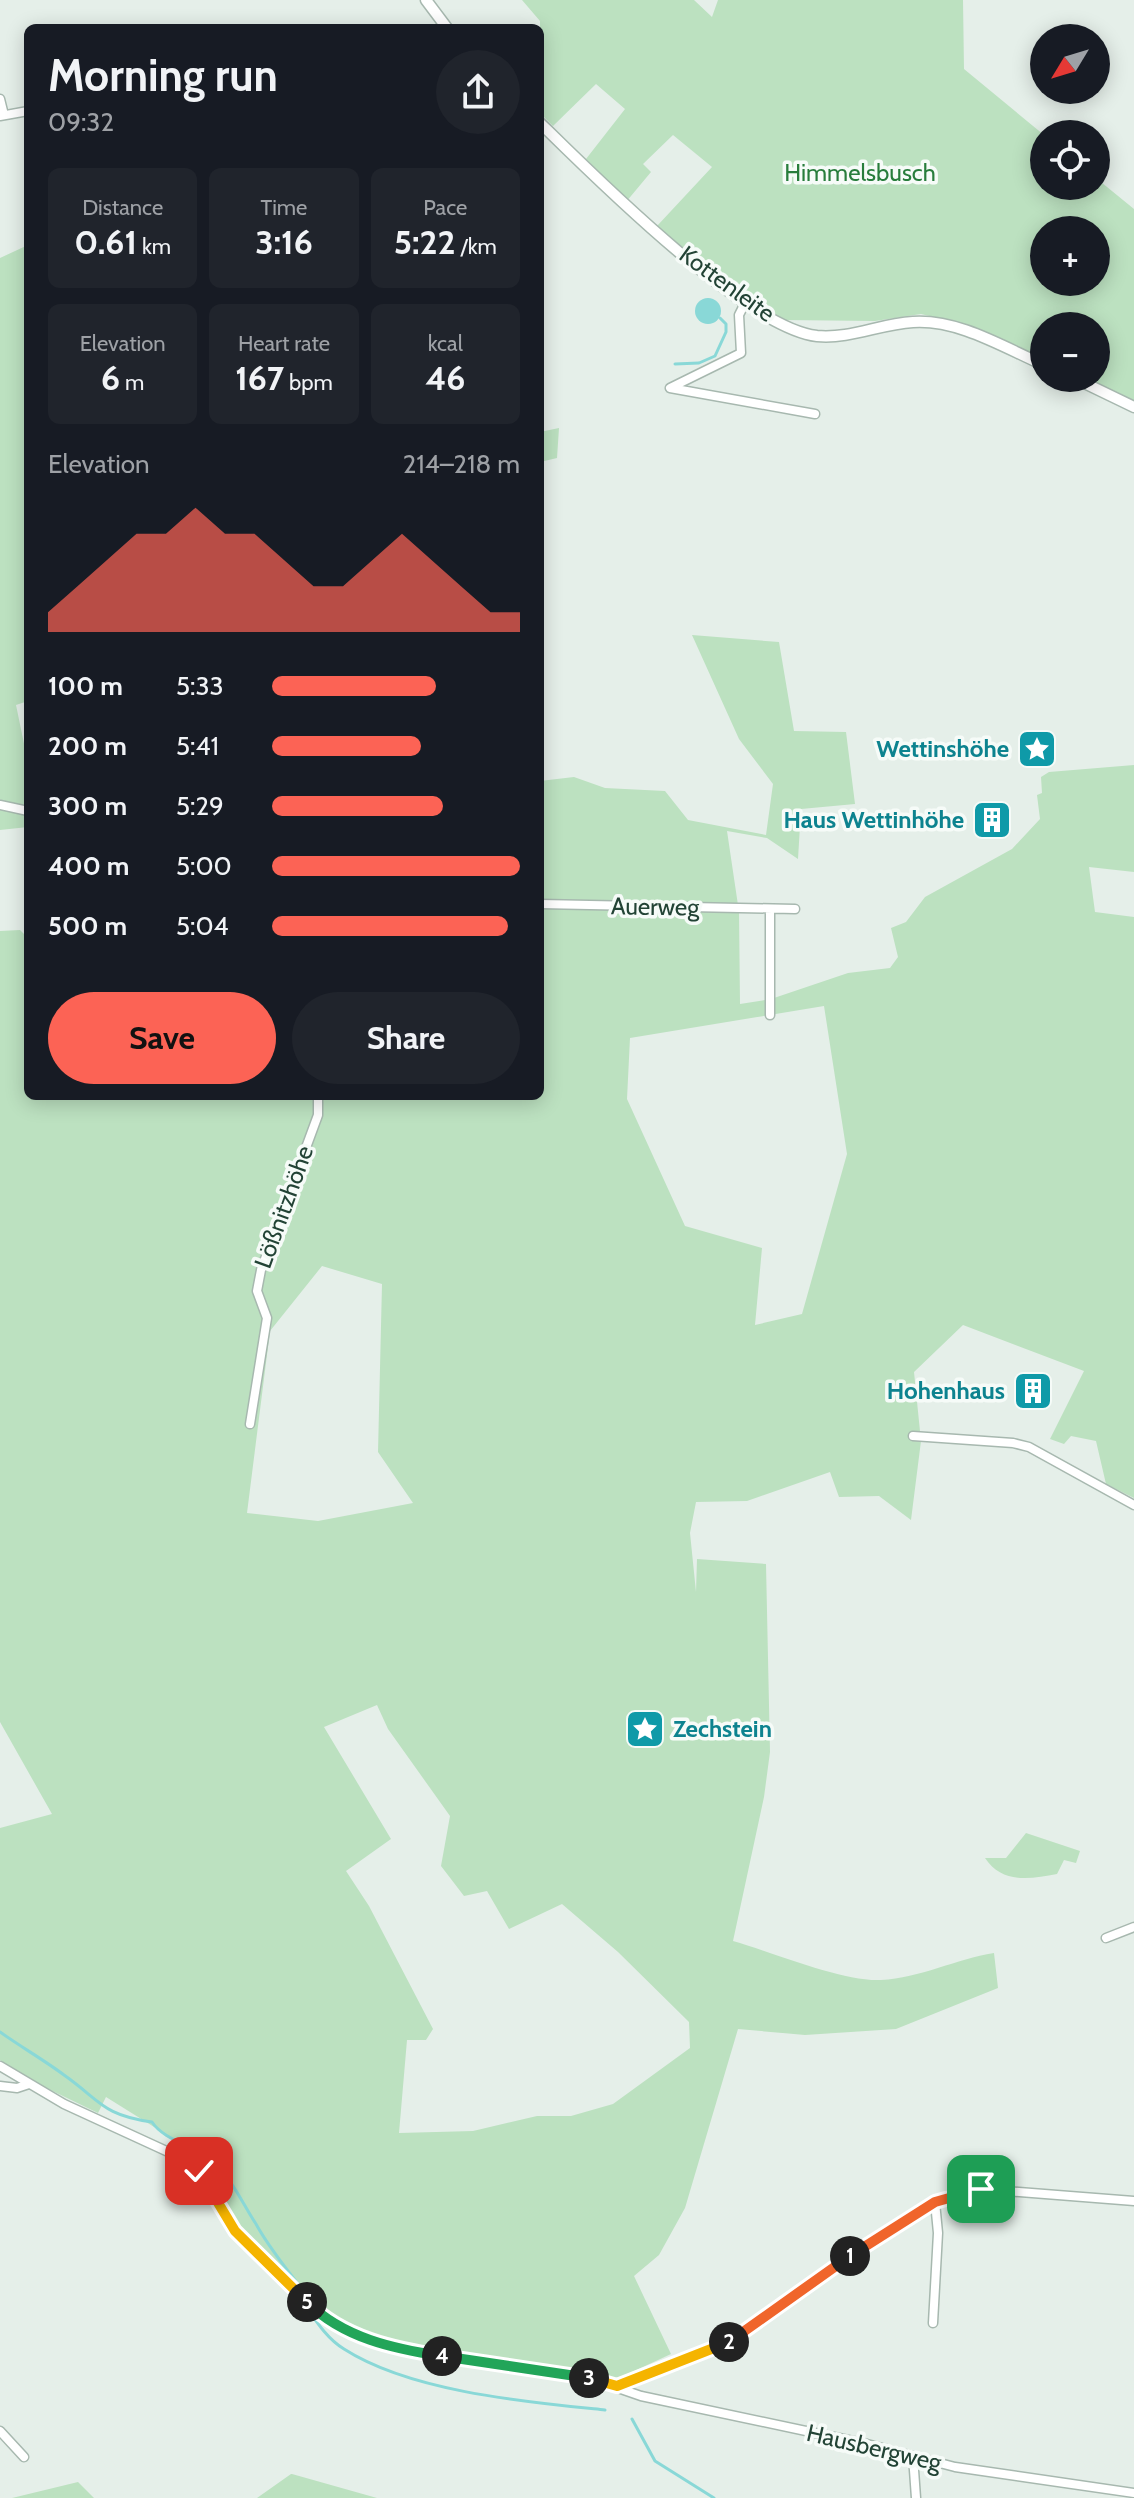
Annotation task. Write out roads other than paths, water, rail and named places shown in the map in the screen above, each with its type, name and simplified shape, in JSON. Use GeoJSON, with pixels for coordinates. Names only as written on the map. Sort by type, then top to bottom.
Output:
{"type":"FeatureCollection","features":[{"type":"Feature","properties":{"kind":"street"},"geometry":{"type":"LineString","coordinates":[[426,0],[444,24]]}},
{"type":"Feature","properties":{"kind":"street"},"geometry":{"type":"LineString","coordinates":[[0,99],[2,116],[24,112]]}},
{"type":"Feature","properties":{"kind":"street","name":"Kottenleite"},"geometry":{"type":"LineString","coordinates":[[544,127],[631,209],[745,303],[789,328],[815,336],[853,335],[892,325],[932,322],[972,333],[1030,359]]}},
{"type":"Feature","properties":{"kind":"street"},"geometry":{"type":"LineString","coordinates":[[745,303],[739,315],[741,353],[670,388],[815,414]]}},
{"type":"Feature","properties":{"kind":"street"},"geometry":{"type":"LineString","coordinates":[[696,374],[703,395]]}},
{"type":"Feature","properties":{"kind":"street"},"geometry":{"type":"LineString","coordinates":[[1103,392],[1134,407]]}},
{"type":"Feature","properties":{"kind":"street"},"geometry":{"type":"LineString","coordinates":[[0,805],[24,810]]}},
{"type":"Feature","properties":{"kind":"street","name":"Auerweg"},"geometry":{"type":"LineString","coordinates":[[544,904],[795,909]]}},
{"type":"Feature","properties":{"kind":"street"},"geometry":{"type":"LineString","coordinates":[[770,909],[770,1015]]}},
{"type":"Feature","properties":{"kind":"street","name":"Lößnitzhöhe"},"geometry":{"type":"LineString","coordinates":[[250,1424],[267,1318],[257,1291],[261,1270],[318,1115],[318,1100]]}},
{"type":"Feature","properties":{"kind":"street"},"geometry":{"type":"LineString","coordinates":[[913,1436],[1013,1443],[1029,1447],[1134,1505]]}},
{"type":"Feature","properties":{"kind":"street"},"geometry":{"type":"LineString","coordinates":[[1106,1938],[1134,1927]]}},
{"type":"Feature","properties":{"kind":"street","name":"Hausbergweg"},"geometry":{"type":"LineString","coordinates":[[0,2066],[29,2084],[188,2161],[209,2187],[235,2231],[314,2309],[345,2330],[410,2351],[589,2378],[641,2396],[955,2467],[1134,2493]]}},
{"type":"Feature","properties":{"kind":"street"},"geometry":{"type":"LineString","coordinates":[[0,2086],[17,2088],[29,2084]]}},
{"type":"Feature","properties":{"kind":"street"},"geometry":{"type":"LineString","coordinates":[[617,2386],[714,2350],[743,2334],[835,2266],[935,2202],[981,2189],[1134,2201]]}},
{"type":"Feature","properties":{"kind":"street"},"geometry":{"type":"LineString","coordinates":[[933,2323],[938,2233],[935,2202]]}},
{"type":"Feature","properties":{"kind":"street"},"geometry":{"type":"LineString","coordinates":[[0,2431],[24,2457]]}},
{"type":"Feature","properties":{"kind":"street"},"geometry":{"type":"LineString","coordinates":[[913,2456],[916,2498]]}},
{"type":"Feature","properties":{"kind":"water"},"geometry":{"type":"Polygon","coordinates":[[[708,298],[717,302],[721,311],[717,320],[708,324],[699,320],[695,311],[699,302],[708,298]]]}},
{"type":"Feature","properties":{"kind":"waterway"},"geometry":{"type":"LineString","coordinates":[[675,364],[699,363],[715,356],[726,332],[726,324],[720,318]]}},
{"type":"Feature","properties":{"kind":"waterway"},"geometry":{"type":"LineString","coordinates":[[0,2032],[56,2069],[103,2106],[122,2115],[152,2122],[165,2135],[211,2160],[230,2181],[267,2242],[303,2291]]}},
{"type":"Feature","properties":{"kind":"waterway"},"geometry":{"type":"LineString","coordinates":[[307,2308],[338,2345],[371,2364],[402,2376],[470,2393],[605,2410]]}},
{"type":"Feature","properties":{"kind":"waterway"},"geometry":{"type":"LineString","coordinates":[[632,2419],[655,2461],[714,2498]]}},
{"type":"Feature","properties":{"kind":"place","name":"Wettinshöhe"},"geometry":{"type":"Point","coordinates":[1037,749]}},
{"type":"Feature","properties":{"kind":"place","name":"Haus Wettinhöhe"},"geometry":{"type":"Point","coordinates":[992,820]}},
{"type":"Feature","properties":{"kind":"place","name":"Hohenhaus"},"geometry":{"type":"Point","coordinates":[1033,1391]}},
{"type":"Feature","properties":{"kind":"place","name":"Zechstein"},"geometry":{"type":"Point","coordinates":[645,1729]}},
{"type":"Feature","properties":{"kind":"park label","name":"Himmelsbusch"},"geometry":{"type":"Point","coordinates":[860,173]}}]}
